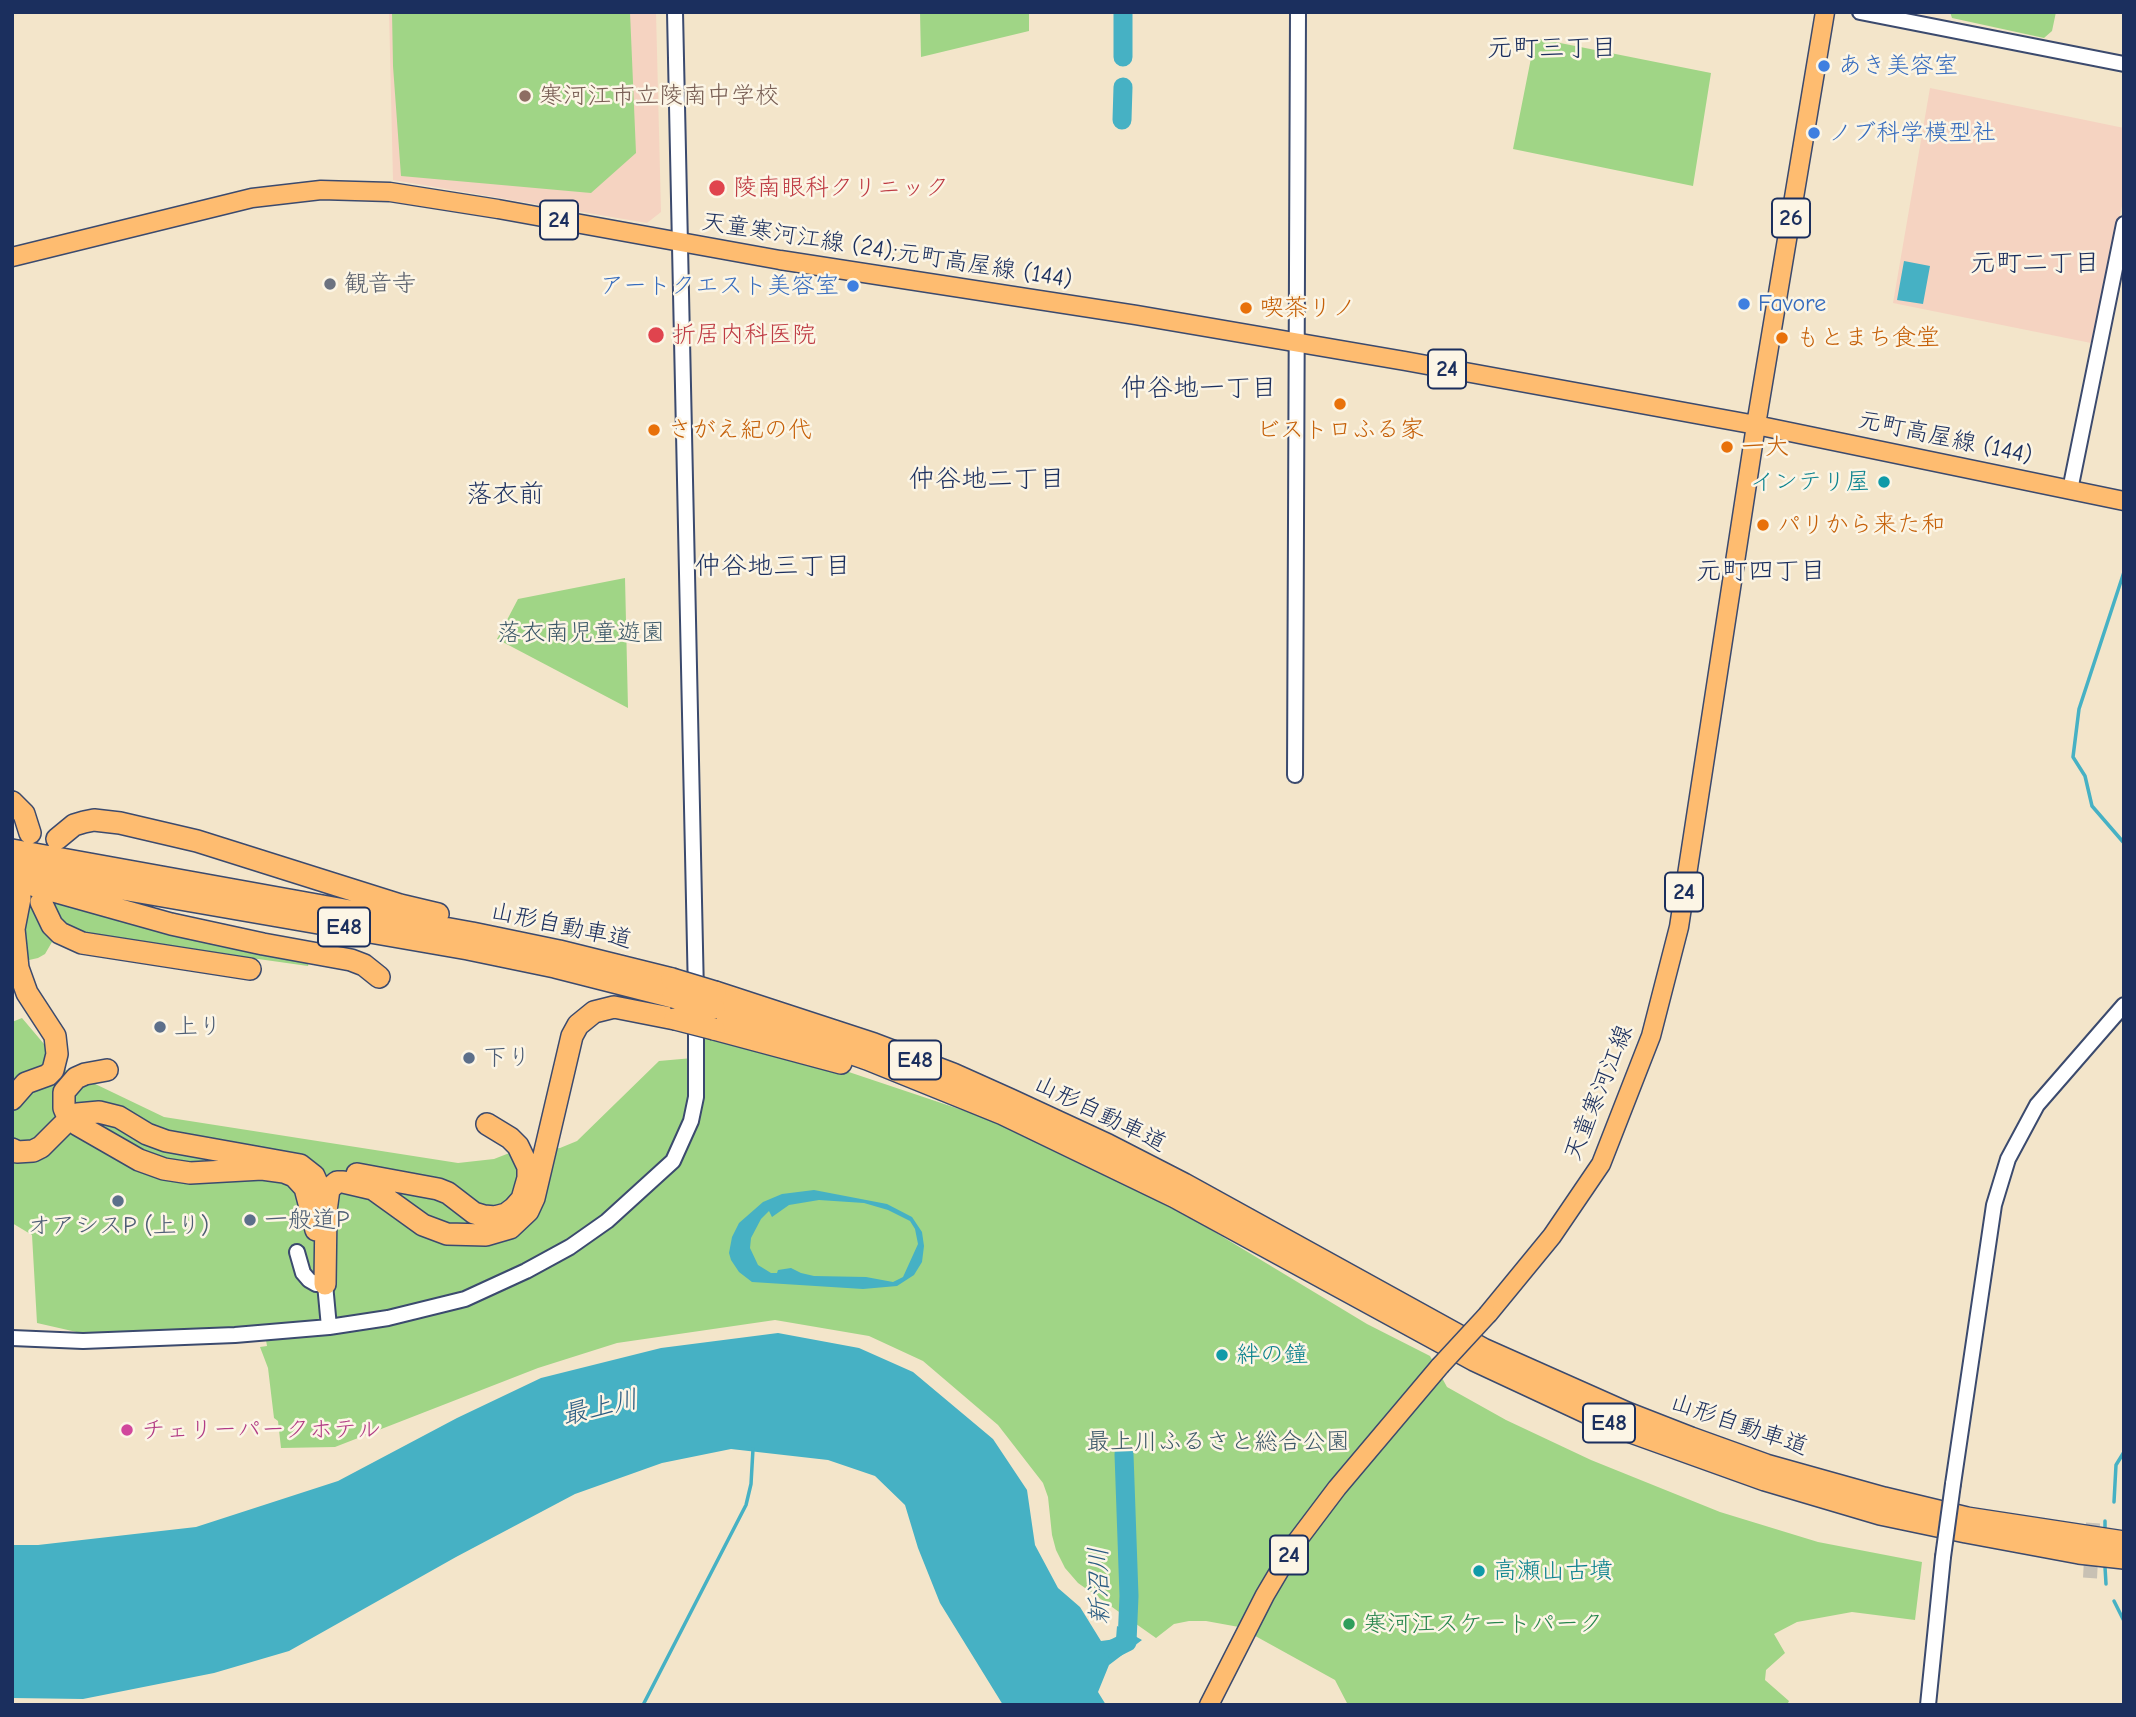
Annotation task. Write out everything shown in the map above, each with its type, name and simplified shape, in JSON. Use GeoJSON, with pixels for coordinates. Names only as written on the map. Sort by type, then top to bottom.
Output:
{"type":"FeatureCollection","features":[{"type":"Feature","properties":{"kind":"highway"},"geometry":{"type":"LineString","coordinates":[[12,802],[24,814],[30,833]]}},
{"type":"Feature","properties":{"kind":"highway"},"geometry":{"type":"LineString","coordinates":[[57,839],[74,825],[84,822],[128,824],[223,849],[400,905],[618,958],[673,988]]}},
{"type":"Feature","properties":{"kind":"highway","name":"山形自動車道"},"geometry":{"type":"LineString","coordinates":[[12,850],[472,933],[570,954],[673,988],[714,1009],[769,1024],[867,1059],[1108,1154]]}},
{"type":"Feature","properties":{"kind":"highway","name":"山形自動車道"},"geometry":{"type":"LineString","coordinates":[[12,867],[673,988]]}},
{"type":"Feature","properties":{"kind":"highway"},"geometry":{"type":"LineString","coordinates":[[12,1099],[26,1083],[48,1075],[53,1070],[57,1054],[55,1036],[27,993],[18,968],[14,929],[16,889],[351,961],[364,965],[379,977]]}},
{"type":"Feature","properties":{"kind":"highway"},"geometry":{"type":"LineString","coordinates":[[41,902],[52,926],[60,933],[82,943],[250,969]]}},
{"type":"Feature","properties":{"kind":"highway"},"geometry":{"type":"LineString","coordinates":[[325,1284],[326,1211],[329,1189],[337,1182],[373,1189],[422,1225],[447,1234],[486,1235],[509,1228],[528,1211],[534,1198],[572,1036],[578,1025],[594,1012],[614,1007],[675,1018],[714,1009]]}},
{"type":"Feature","properties":{"kind":"highway","name":"山形自動車道"},"geometry":{"type":"LineString","coordinates":[[714,1009],[848,1035],[953,1074],[1483,1349],[1626,1413],[1691,1438],[1766,1465],[1967,1518],[2124,1542]]}},
{"type":"Feature","properties":{"kind":"highway"},"geometry":{"type":"LineString","coordinates":[[107,1070],[85,1074],[68,1085],[63,1100],[70,1118],[139,1160],[163,1169],[190,1174],[262,1169],[294,1176],[305,1188],[317,1233]]}},
{"type":"Feature","properties":{"kind":"highway"},"geometry":{"type":"LineString","coordinates":[[12,1149],[26,1152],[41,1147],[70,1118],[88,1112],[109,1114],[166,1141],[300,1166],[309,1170],[317,1180],[326,1211]]}},
{"type":"Feature","properties":{"kind":"highway"},"geometry":{"type":"LineString","coordinates":[[325,1284],[313,1194],[317,1180],[328,1172],[341,1171],[438,1189],[448,1193],[474,1213],[484,1216],[506,1214],[522,1199],[528,1167],[518,1146],[487,1124]]}},
{"type":"Feature","properties":{"kind":"highway","name":"山形自動車道"},"geometry":{"type":"LineString","coordinates":[[1135,1168],[1474,1360],[1620,1428],[1765,1480],[1881,1514],[2079,1553],[2124,1558]]}},
{"type":"Feature","properties":{"kind":"main road","name":"26"},"geometry":{"type":"LineString","coordinates":[[1756,425],[1825,12]]}},
{"type":"Feature","properties":{"kind":"main road","name":"天童寒河江線 (24);元町高屋線 (144)"},"geometry":{"type":"LineString","coordinates":[[12,257],[252,198],[321,190],[390,192],[680,243],[1136,315],[1756,425]]}},
{"type":"Feature","properties":{"kind":"main road","name":"元町高屋線 (144)"},"geometry":{"type":"LineString","coordinates":[[1756,425],[2124,501]]}},
{"type":"Feature","properties":{"kind":"main road","name":"天童寒河江線"},"geometry":{"type":"LineString","coordinates":[[1209,1705],[1265,1595],[1297,1541],[1337,1488],[1552,1236],[1601,1164],[1651,1036],[1679,927],[1756,425]]}},
{"type":"Feature","properties":{"kind":"street"},"geometry":{"type":"LineString","coordinates":[[12,1338],[83,1341],[235,1335],[329,1327],[388,1318],[465,1298],[526,1271],[570,1247],[607,1221],[673,1161],[691,1121],[696,1097],[675,12]]}},
{"type":"Feature","properties":{"kind":"street"},"geometry":{"type":"LineString","coordinates":[[1295,775],[1297,12]]}},
{"type":"Feature","properties":{"kind":"street"},"geometry":{"type":"LineString","coordinates":[[1860,12],[2124,64]]}},
{"type":"Feature","properties":{"kind":"street"},"geometry":{"type":"LineString","coordinates":[[2070,490],[2124,224]]}},
{"type":"Feature","properties":{"kind":"street"},"geometry":{"type":"LineString","coordinates":[[1928,1705],[1943,1557],[1994,1205],[2008,1158],[2037,1105],[2124,1005]]}},
{"type":"Feature","properties":{"kind":"street"},"geometry":{"type":"LineString","coordinates":[[297,1252],[303,1273],[309,1280],[316,1284],[325,1284],[329,1327]]}},
{"type":"Feature","properties":{"kind":"shaded area","name":"寒河江市立陵南中学校"},"geometry":{"type":"Polygon","coordinates":[[[389,12],[656,12],[661,212],[647,223],[393,180],[389,12]]]}},
{"type":"Feature","properties":{"kind":"shaded area"},"geometry":{"type":"Polygon","coordinates":[[[1930,88],[2124,128],[2124,197],[2091,343],[1893,303],[1930,88]]]}},
{"type":"Feature","properties":{"kind":"green space","name":"寒河江市立陵南中学校"},"geometry":{"type":"Polygon","coordinates":[[[392,12],[630,12],[636,153],[591,193],[401,176],[392,12]]]}},
{"type":"Feature","properties":{"kind":"green space"},"geometry":{"type":"Polygon","coordinates":[[[920,12],[1029,12],[1029,31],[921,57],[920,12]]]}},
{"type":"Feature","properties":{"kind":"green space"},"geometry":{"type":"Polygon","coordinates":[[[1950,12],[2056,12],[2052,31],[2044,38],[1952,18],[1950,12]]]}},
{"type":"Feature","properties":{"kind":"green space"},"geometry":{"type":"Polygon","coordinates":[[[1535,38],[1711,73],[1693,186],[1513,149],[1535,38]]]}},
{"type":"Feature","properties":{"kind":"green space","name":"落衣南児童遊園"},"geometry":{"type":"Polygon","coordinates":[[[625,578],[628,708],[497,639],[518,599],[625,578]]]}},
{"type":"Feature","properties":{"kind":"green space"},"geometry":{"type":"Polygon","coordinates":[[[30,894],[33,895],[39,923],[52,942],[45,954],[29,960],[21,944],[30,894]]]}},
{"type":"Feature","properties":{"kind":"green space"},"geometry":{"type":"Polygon","coordinates":[[[48,899],[309,962],[308,966],[66,932],[48,899]]]}},
{"type":"Feature","properties":{"kind":"green space","name":"最上川ふるさと総合公園"},"geometry":{"type":"Polygon","coordinates":[[[22,1018],[66,1070],[164,1117],[458,1163],[494,1159],[512,1152],[560,1148],[577,1141],[659,1061],[704,1057],[705,1035],[819,1062],[983,1117],[1049,1143],[1208,1228],[1367,1324],[1430,1356],[1447,1387],[1506,1420],[1591,1460],[1720,1512],[1818,1542],[1922,1562],[1915,1620],[1852,1612],[1797,1622],[1774,1634],[1785,1653],[1766,1670],[1765,1680],[1789,1701],[1787,1705],[1348,1705],[1335,1680],[1239,1627],[1189,1621],[1174,1624],[1156,1638],[1078,1583],[1065,1568],[1052,1535],[1048,1497],[1043,1483],[998,1425],[923,1361],[869,1336],[775,1320],[617,1343],[538,1368],[335,1447],[281,1448],[268,1368],[260,1347],[267,1346],[264,1328],[81,1333],[37,1323],[32,1235],[12,1223],[12,1022],[22,1018]]]}},
{"type":"Feature","properties":{"kind":"water"},"geometry":{"type":"Polygon","coordinates":[[[1904,261],[1930,266],[1923,304],[1897,300],[1904,261]]]}},
{"type":"Feature","properties":{"kind":"water"},"geometry":{"type":"Polygon","coordinates":[[[814,1190],[887,1204],[912,1217],[922,1232],[922,1262],[914,1275],[897,1286],[863,1289],[752,1282],[739,1272],[731,1260],[729,1253],[732,1237],[739,1223],[763,1202],[782,1194],[814,1190]],[[819,1200],[789,1205],[772,1217],[769,1211],[761,1219],[751,1238],[750,1248],[758,1265],[771,1273],[791,1268],[814,1276],[866,1277],[893,1282],[903,1277],[918,1244],[915,1229],[910,1221],[888,1210],[864,1203],[819,1200]]]}},
{"type":"Feature","properties":{"kind":"water","name":"最上川"},"geometry":{"type":"Polygon","coordinates":[[[778,1333],[859,1348],[913,1372],[993,1439],[1027,1490],[1035,1545],[1058,1588],[1080,1607],[1101,1641],[1116,1639],[1117,1626],[1142,1640],[1109,1665],[1098,1692],[1106,1705],[1003,1705],[940,1603],[918,1548],[905,1505],[875,1476],[828,1460],[731,1449],[662,1463],[575,1494],[289,1651],[214,1673],[83,1699],[12,1698],[12,1545],[38,1545],[196,1527],[338,1481],[457,1418],[541,1378],[661,1348],[778,1333]]]}},
{"type":"Feature","properties":{"kind":"waterway","name":"新沼川"},"geometry":{"type":"LineString","coordinates":[[1123,12],[1123,57]]}},
{"type":"Feature","properties":{"kind":"waterway","name":"新沼川"},"geometry":{"type":"LineString","coordinates":[[1122,120],[1123,87]]}},
{"type":"Feature","properties":{"kind":"waterway"},"geometry":{"type":"LineString","coordinates":[[2124,572],[2079,709],[2073,757],[2085,776],[2092,806],[2124,843]]}},
{"type":"Feature","properties":{"kind":"waterway"},"geometry":{"type":"LineString","coordinates":[[643,1705],[746,1505],[751,1484],[753,1449]]}},
{"type":"Feature","properties":{"kind":"waterway"},"geometry":{"type":"LineString","coordinates":[[2114,1502],[2116,1465],[2124,1452]]}},
{"type":"Feature","properties":{"kind":"waterway","name":"新沼川"},"geometry":{"type":"LineString","coordinates":[[1113,1649],[1127,1642],[1129,1596],[1124,1454]]}},
{"type":"Feature","properties":{"kind":"waterway"},"geometry":{"type":"LineString","coordinates":[[2105,1521],[2105,1528]]}},
{"type":"Feature","properties":{"kind":"waterway"},"geometry":{"type":"LineString","coordinates":[[2105,1567],[2106,1584]]}},
{"type":"Feature","properties":{"kind":"waterway"},"geometry":{"type":"LineString","coordinates":[[2114,1601],[2124,1621]]}},
{"type":"Feature","properties":{"kind":"tunnel"},"geometry":{"type":"LineString","coordinates":[[2090,1578],[2093,1523]]}},
{"type":"Feature","properties":{"kind":"place","name":"あき美容室"},"geometry":{"type":"Point","coordinates":[1824,66]}},
{"type":"Feature","properties":{"kind":"place","name":"寒河江市立陵南中学校"},"geometry":{"type":"Point","coordinates":[525,96]}},
{"type":"Feature","properties":{"kind":"place","name":"ノブ科学模型社"},"geometry":{"type":"Point","coordinates":[1814,133]}},
{"type":"Feature","properties":{"kind":"place","name":"陵南眼科クリニック"},"geometry":{"type":"Point","coordinates":[717,188]}},
{"type":"Feature","properties":{"kind":"place","name":"観音寺"},"geometry":{"type":"Point","coordinates":[330,284]}},
{"type":"Feature","properties":{"kind":"place","name":"アートクエスト美容室"},"geometry":{"type":"Point","coordinates":[853,286]}},
{"type":"Feature","properties":{"kind":"place","name":"Favore"},"geometry":{"type":"Point","coordinates":[1744,304]}},
{"type":"Feature","properties":{"kind":"place","name":"喫茶リノ"},"geometry":{"type":"Point","coordinates":[1246,308]}},
{"type":"Feature","properties":{"kind":"place","name":"折居内科医院"},"geometry":{"type":"Point","coordinates":[656,335]}},
{"type":"Feature","properties":{"kind":"place","name":"もとまち食堂"},"geometry":{"type":"Point","coordinates":[1782,338]}},
{"type":"Feature","properties":{"kind":"place","name":"ビストロふる家"},"geometry":{"type":"Point","coordinates":[1340,404]}},
{"type":"Feature","properties":{"kind":"place","name":"さがえ紀の代"},"geometry":{"type":"Point","coordinates":[654,430]}},
{"type":"Feature","properties":{"kind":"place","name":"一大"},"geometry":{"type":"Point","coordinates":[1727,447]}},
{"type":"Feature","properties":{"kind":"place","name":"インテリ屋"},"geometry":{"type":"Point","coordinates":[1884,482]}},
{"type":"Feature","properties":{"kind":"place","name":"パリから来た和"},"geometry":{"type":"Point","coordinates":[1763,525]}},
{"type":"Feature","properties":{"kind":"place","name":"上り"},"geometry":{"type":"Point","coordinates":[160,1027]}},
{"type":"Feature","properties":{"kind":"place","name":"下り"},"geometry":{"type":"Point","coordinates":[469,1058]}},
{"type":"Feature","properties":{"kind":"place","name":"オアシスP (上り)"},"geometry":{"type":"Point","coordinates":[118,1201]}},
{"type":"Feature","properties":{"kind":"place","name":"一般道P"},"geometry":{"type":"Point","coordinates":[250,1220]}},
{"type":"Feature","properties":{"kind":"place","name":"絆の鐘"},"geometry":{"type":"Point","coordinates":[1222,1355]}},
{"type":"Feature","properties":{"kind":"place","name":"チェリーパークホテル"},"geometry":{"type":"Point","coordinates":[127,1430]}},
{"type":"Feature","properties":{"kind":"place","name":"高瀬山古墳"},"geometry":{"type":"Point","coordinates":[1479,1571]}},
{"type":"Feature","properties":{"kind":"place","name":"寒河江スケートパーク"},"geometry":{"type":"Point","coordinates":[1349,1624]}},
{"type":"Feature","properties":{"kind":"district","name":"元町三丁目"},"geometry":{"type":"Point","coordinates":[1552,49]}},
{"type":"Feature","properties":{"kind":"district","name":"元町二丁目"},"geometry":{"type":"Point","coordinates":[2035,264]}},
{"type":"Feature","properties":{"kind":"district","name":"仲谷地一丁目"},"geometry":{"type":"Point","coordinates":[1199,389]}},
{"type":"Feature","properties":{"kind":"district","name":"仲谷地二丁目"},"geometry":{"type":"Point","coordinates":[987,480]}},
{"type":"Feature","properties":{"kind":"district","name":"落衣前"},"geometry":{"type":"Point","coordinates":[505,495]}},
{"type":"Feature","properties":{"kind":"district","name":"仲谷地三丁目"},"geometry":{"type":"Point","coordinates":[773,567]}},
{"type":"Feature","properties":{"kind":"district","name":"元町四丁目"},"geometry":{"type":"Point","coordinates":[1761,572]}}]}
